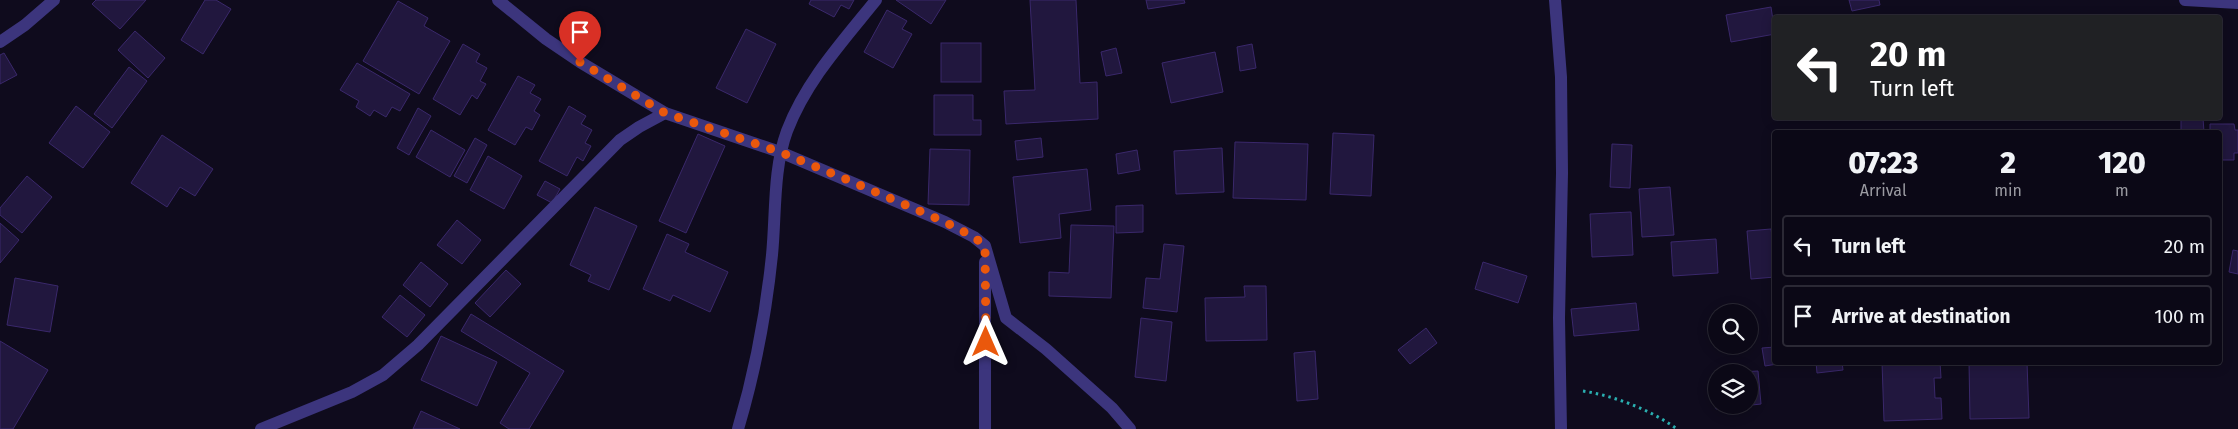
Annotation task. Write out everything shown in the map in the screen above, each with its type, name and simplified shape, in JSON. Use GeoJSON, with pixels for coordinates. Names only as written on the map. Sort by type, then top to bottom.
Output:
{"type":"FeatureCollection","features":[{"type":"Feature","properties":{"kind":"street"},"geometry":{"type":"LineString","coordinates":[[0,42],[25,25],[54,0]]}},
{"type":"Feature","properties":{"kind":"street"},"geometry":{"type":"LineString","coordinates":[[498,0],[546,39],[580,62],[665,113],[780,152],[945,222],[974,237],[985,246],[1006,318],[1046,349],[1112,408],[1130,429]]}},
{"type":"Feature","properties":{"kind":"street"},"geometry":{"type":"LineString","coordinates":[[738,429],[762,336],[772,255],[780,152],[799,102],[825,64],[876,0]]}},
{"type":"Feature","properties":{"kind":"street"},"geometry":{"type":"LineString","coordinates":[[1555,0],[1562,77],[1562,173],[1558,318],[1562,429]]}},
{"type":"Feature","properties":{"kind":"street"},"geometry":{"type":"LineString","coordinates":[[2185,0],[2238,2]]}},
{"type":"Feature","properties":{"kind":"street"},"geometry":{"type":"LineString","coordinates":[[260,429],[352,392],[383,375],[431,332],[620,140],[665,113]]}},
{"type":"Feature","properties":{"kind":"street"},"geometry":{"type":"LineString","coordinates":[[984,429],[985,246]]}},
{"type":"Feature","properties":{"kind":"path"},"geometry":{"type":"LineString","coordinates":[[1560,388],[1591,392],[1629,405],[1664,419],[1677,429]]}},
{"type":"Feature","properties":{"kind":"building"},"geometry":{"type":"Polygon","coordinates":[[[96,0],[146,0],[120,29],[92,4],[96,0]]]}},
{"type":"Feature","properties":{"kind":"building"},"geometry":{"type":"Polygon","coordinates":[[[205,0],[216,0],[231,9],[203,54],[181,40],[205,0]]]}},
{"type":"Feature","properties":{"kind":"building"},"geometry":{"type":"Polygon","coordinates":[[[811,0],[854,0],[849,9],[841,5],[834,17],[809,4],[811,0]]]}},
{"type":"Feature","properties":{"kind":"building"},"geometry":{"type":"Polygon","coordinates":[[[896,0],[946,0],[931,24],[896,0]]]}},
{"type":"Feature","properties":{"kind":"building"},"geometry":{"type":"Polygon","coordinates":[[[1030,0],[1076,0],[1080,83],[1097,82],[1098,119],[1006,124],[1004,91],[1035,90],[1030,0]]]}},
{"type":"Feature","properties":{"kind":"building"},"geometry":{"type":"Polygon","coordinates":[[[1146,0],[1184,0],[1185,3],[1148,9],[1146,0]]]}},
{"type":"Feature","properties":{"kind":"building"},"geometry":{"type":"Polygon","coordinates":[[[1849,0],[1879,0],[1880,5],[1852,11],[1849,0]]]}},
{"type":"Feature","properties":{"kind":"building"},"geometry":{"type":"Polygon","coordinates":[[[398,1],[428,18],[424,26],[450,41],[419,94],[363,61],[398,1]]]}},
{"type":"Feature","properties":{"kind":"building"},"geometry":{"type":"Polygon","coordinates":[[[1771,7],[1772,35],[1731,42],[1726,15],[1771,7]]]}},
{"type":"Feature","properties":{"kind":"building"},"geometry":{"type":"Polygon","coordinates":[[[887,10],[907,21],[902,29],[912,34],[893,68],[864,52],[887,10]]]}},
{"type":"Feature","properties":{"kind":"building"},"geometry":{"type":"Polygon","coordinates":[[[746,29],[776,44],[747,103],[716,88],[746,29]]]}},
{"type":"Feature","properties":{"kind":"building"},"geometry":{"type":"Polygon","coordinates":[[[135,31],[165,58],[148,78],[118,50],[135,31]]]}},
{"type":"Feature","properties":{"kind":"building"},"geometry":{"type":"Polygon","coordinates":[[[941,43],[981,43],[981,82],[941,82],[941,43]]]}},
{"type":"Feature","properties":{"kind":"building"},"geometry":{"type":"Polygon","coordinates":[[[463,44],[480,54],[476,62],[487,68],[480,81],[486,84],[477,99],[472,95],[460,115],[433,99],[463,44]]]}},
{"type":"Feature","properties":{"kind":"building"},"geometry":{"type":"Polygon","coordinates":[[[1252,44],[1256,68],[1240,71],[1237,47],[1252,44]]]}},
{"type":"Feature","properties":{"kind":"building"},"geometry":{"type":"Polygon","coordinates":[[[1116,48],[1122,73],[1106,76],[1101,52],[1116,48]]]}},
{"type":"Feature","properties":{"kind":"building"},"geometry":{"type":"Polygon","coordinates":[[[1215,52],[1223,92],[1171,103],[1162,63],[1215,52]]]}},
{"type":"Feature","properties":{"kind":"building"},"geometry":{"type":"Polygon","coordinates":[[[4,53],[17,75],[0,84],[0,55],[4,53]]]}},
{"type":"Feature","properties":{"kind":"building"},"geometry":{"type":"Polygon","coordinates":[[[357,63],[410,94],[400,111],[392,107],[386,117],[374,110],[370,116],[356,107],[359,101],[340,90],[357,63]]]}},
{"type":"Feature","properties":{"kind":"building"},"geometry":{"type":"Polygon","coordinates":[[[129,67],[147,81],[112,128],[94,114],[129,67]]]}},
{"type":"Feature","properties":{"kind":"building"},"geometry":{"type":"Polygon","coordinates":[[[518,76],[535,85],[530,93],[541,99],[534,111],[540,115],[532,130],[526,127],[515,145],[488,130],[518,76]]]}},
{"type":"Feature","properties":{"kind":"building"},"geometry":{"type":"Polygon","coordinates":[[[934,95],[973,95],[973,120],[981,120],[981,135],[934,135],[934,95]]]}},
{"type":"Feature","properties":{"kind":"building"},"geometry":{"type":"Polygon","coordinates":[[[76,106],[110,132],[83,168],[49,143],[76,106]]]}},
{"type":"Feature","properties":{"kind":"building"},"geometry":{"type":"Polygon","coordinates":[[[569,106],[586,116],[581,124],[592,130],[585,143],[591,146],[583,161],[577,157],[567,176],[539,161],[569,106]]]}},
{"type":"Feature","properties":{"kind":"building"},"geometry":{"type":"Polygon","coordinates":[[[418,108],[431,116],[409,155],[397,148],[418,108]]]}},
{"type":"Feature","properties":{"kind":"building"},"geometry":{"type":"Polygon","coordinates":[[[2181,120],[2203,120],[2204,130],[2181,130],[2181,120]]]}},
{"type":"Feature","properties":{"kind":"building"},"geometry":{"type":"Polygon","coordinates":[[[2210,124],[2234,124],[2235,130],[2238,130],[2238,153],[2234,153],[2234,160],[2222,160],[2222,130],[2210,130],[2210,124]]]}},
{"type":"Feature","properties":{"kind":"building"},"geometry":{"type":"Polygon","coordinates":[[[431,130],[465,150],[450,177],[416,157],[431,130]]]}},
{"type":"Feature","properties":{"kind":"building"},"geometry":{"type":"Polygon","coordinates":[[[1333,133],[1374,135],[1371,196],[1330,194],[1333,133]]]}},
{"type":"Feature","properties":{"kind":"building"},"geometry":{"type":"Polygon","coordinates":[[[698,134],[725,146],[686,233],[659,221],[698,134]]]}},
{"type":"Feature","properties":{"kind":"building"},"geometry":{"type":"Polygon","coordinates":[[[162,135],[213,169],[195,196],[180,187],[167,207],[131,183],[162,135]]]}},
{"type":"Feature","properties":{"kind":"building"},"geometry":{"type":"Polygon","coordinates":[[[475,138],[487,145],[467,183],[454,176],[475,138]]]}},
{"type":"Feature","properties":{"kind":"building"},"geometry":{"type":"Polygon","coordinates":[[[1041,138],[1043,157],[1017,160],[1015,141],[1041,138]]]}},
{"type":"Feature","properties":{"kind":"building"},"geometry":{"type":"Polygon","coordinates":[[[1235,142],[1308,144],[1306,200],[1233,198],[1235,142]]]}},
{"type":"Feature","properties":{"kind":"building"},"geometry":{"type":"Polygon","coordinates":[[[1612,144],[1632,145],[1630,188],[1610,187],[1612,144]]]}},
{"type":"Feature","properties":{"kind":"building"},"geometry":{"type":"Polygon","coordinates":[[[1222,148],[1224,192],[1176,194],[1174,151],[1222,148]]]}},
{"type":"Feature","properties":{"kind":"building"},"geometry":{"type":"Polygon","coordinates":[[[930,149],[970,150],[969,205],[928,204],[930,149]]]}},
{"type":"Feature","properties":{"kind":"building"},"geometry":{"type":"Polygon","coordinates":[[[1137,150],[1140,170],[1118,174],[1116,154],[1137,150]]]}},
{"type":"Feature","properties":{"kind":"building"},"geometry":{"type":"Polygon","coordinates":[[[488,156],[522,176],[504,209],[470,190],[488,156]]]}},
{"type":"Feature","properties":{"kind":"building"},"geometry":{"type":"Polygon","coordinates":[[[1087,169],[1091,210],[1059,214],[1061,238],[1020,243],[1013,177],[1087,169]]]}},
{"type":"Feature","properties":{"kind":"building"},"geometry":{"type":"Polygon","coordinates":[[[27,176],[52,197],[22,233],[0,215],[0,208],[27,176]]]}},
{"type":"Feature","properties":{"kind":"building"},"geometry":{"type":"Polygon","coordinates":[[[545,181],[560,189],[552,203],[537,195],[545,181]]]}},
{"type":"Feature","properties":{"kind":"building"},"geometry":{"type":"Polygon","coordinates":[[[1670,187],[1674,235],[1642,237],[1639,189],[1670,187]]]}},
{"type":"Feature","properties":{"kind":"building"},"geometry":{"type":"Polygon","coordinates":[[[1143,205],[1143,232],[1116,233],[1116,206],[1143,205]]]}},
{"type":"Feature","properties":{"kind":"building"},"geometry":{"type":"Polygon","coordinates":[[[595,207],[637,226],[609,290],[588,281],[591,275],[570,265],[595,207]]]}},
{"type":"Feature","properties":{"kind":"building"},"geometry":{"type":"Polygon","coordinates":[[[1631,212],[1633,255],[1592,257],[1590,214],[1631,212]]]}},
{"type":"Feature","properties":{"kind":"building"},"geometry":{"type":"Polygon","coordinates":[[[457,220],[481,240],[462,264],[437,245],[457,220]]]}},
{"type":"Feature","properties":{"kind":"building"},"geometry":{"type":"Polygon","coordinates":[[[0,223],[19,240],[0,263],[0,223]]]}},
{"type":"Feature","properties":{"kind":"building"},"geometry":{"type":"Polygon","coordinates":[[[1071,225],[1114,226],[1111,298],[1049,296],[1049,272],[1069,273],[1071,225]]]}},
{"type":"Feature","properties":{"kind":"building"},"geometry":{"type":"Polygon","coordinates":[[[1771,229],[1772,277],[1751,279],[1747,231],[1771,229]]]}},
{"type":"Feature","properties":{"kind":"building"},"geometry":{"type":"Polygon","coordinates":[[[667,234],[689,244],[685,252],[728,272],[710,312],[673,295],[670,301],[643,289],[667,234]]]}},
{"type":"Feature","properties":{"kind":"building"},"geometry":{"type":"Polygon","coordinates":[[[1716,239],[1718,273],[1673,276],[1671,242],[1716,239]]]}},
{"type":"Feature","properties":{"kind":"building"},"geometry":{"type":"Polygon","coordinates":[[[1164,244],[1184,246],[1177,312],[1143,308],[1146,278],[1160,279],[1164,244]]]}},
{"type":"Feature","properties":{"kind":"building"},"geometry":{"type":"Polygon","coordinates":[[[2233,250],[2238,251],[2238,274],[2229,272],[2233,250]]]}},
{"type":"Feature","properties":{"kind":"building"},"geometry":{"type":"Polygon","coordinates":[[[421,262],[448,284],[430,307],[403,285],[421,262]]]}},
{"type":"Feature","properties":{"kind":"building"},"geometry":{"type":"Polygon","coordinates":[[[1483,262],[1527,276],[1518,303],[1475,289],[1483,262]]]}},
{"type":"Feature","properties":{"kind":"building"},"geometry":{"type":"Polygon","coordinates":[[[506,270],[521,284],[490,317],[475,303],[506,270]]]}},
{"type":"Feature","properties":{"kind":"building"},"geometry":{"type":"Polygon","coordinates":[[[15,278],[58,286],[50,332],[7,325],[15,278]]]}},
{"type":"Feature","properties":{"kind":"building"},"geometry":{"type":"Polygon","coordinates":[[[1244,286],[1266,286],[1267,340],[1206,341],[1205,298],[1245,297],[1244,286]]]}},
{"type":"Feature","properties":{"kind":"building"},"geometry":{"type":"Polygon","coordinates":[[[400,295],[425,315],[407,337],[382,317],[400,295]]]}},
{"type":"Feature","properties":{"kind":"building"},"geometry":{"type":"Polygon","coordinates":[[[1636,303],[1639,330],[1574,336],[1571,309],[1636,303]]]}},
{"type":"Feature","properties":{"kind":"building"},"geometry":{"type":"Polygon","coordinates":[[[471,314],[564,371],[529,429],[509,429],[500,423],[530,373],[461,331],[471,314]]]}},
{"type":"Feature","properties":{"kind":"building"},"geometry":{"type":"Polygon","coordinates":[[[1141,318],[1172,322],[1166,381],[1135,377],[1141,318]]]}},
{"type":"Feature","properties":{"kind":"building"},"geometry":{"type":"Polygon","coordinates":[[[1426,328],[1437,343],[1410,364],[1398,350],[1426,328]]]}},
{"type":"Feature","properties":{"kind":"building"},"geometry":{"type":"Polygon","coordinates":[[[441,336],[497,362],[477,406],[421,380],[441,336]]]}},
{"type":"Feature","properties":{"kind":"building"},"geometry":{"type":"Polygon","coordinates":[[[0,341],[48,370],[13,429],[0,429],[0,341]]]}},
{"type":"Feature","properties":{"kind":"building"},"geometry":{"type":"Polygon","coordinates":[[[1772,347],[1772,365],[1765,366],[1762,348],[1772,347]]]}},
{"type":"Feature","properties":{"kind":"building"},"geometry":{"type":"Polygon","coordinates":[[[1315,351],[1318,399],[1297,401],[1294,353],[1315,351]]]}},
{"type":"Feature","properties":{"kind":"building"},"geometry":{"type":"Polygon","coordinates":[[[1816,365],[1842,365],[1843,370],[1817,373],[1816,365]]]}},
{"type":"Feature","properties":{"kind":"building"},"geometry":{"type":"Polygon","coordinates":[[[1882,365],[1940,365],[1941,378],[1934,378],[1935,398],[1941,398],[1942,419],[1884,421],[1882,365]]]}},
{"type":"Feature","properties":{"kind":"building"},"geometry":{"type":"Polygon","coordinates":[[[1969,365],[2027,365],[2029,418],[1970,419],[1969,365]]]}},
{"type":"Feature","properties":{"kind":"building"},"geometry":{"type":"Polygon","coordinates":[[[1758,371],[1761,404],[1758,404],[1758,371]]]}},
{"type":"Feature","properties":{"kind":"building"},"geometry":{"type":"Polygon","coordinates":[[[421,411],[460,429],[413,429],[421,411]]]}},
{"type":"Feature","properties":{"kind":"route"},"geometry":{"type":"LineString","coordinates":[[580,62],[632,95],[665,113],[780,152],[945,222],[974,237],[985,246],[986,342]]}}]}
